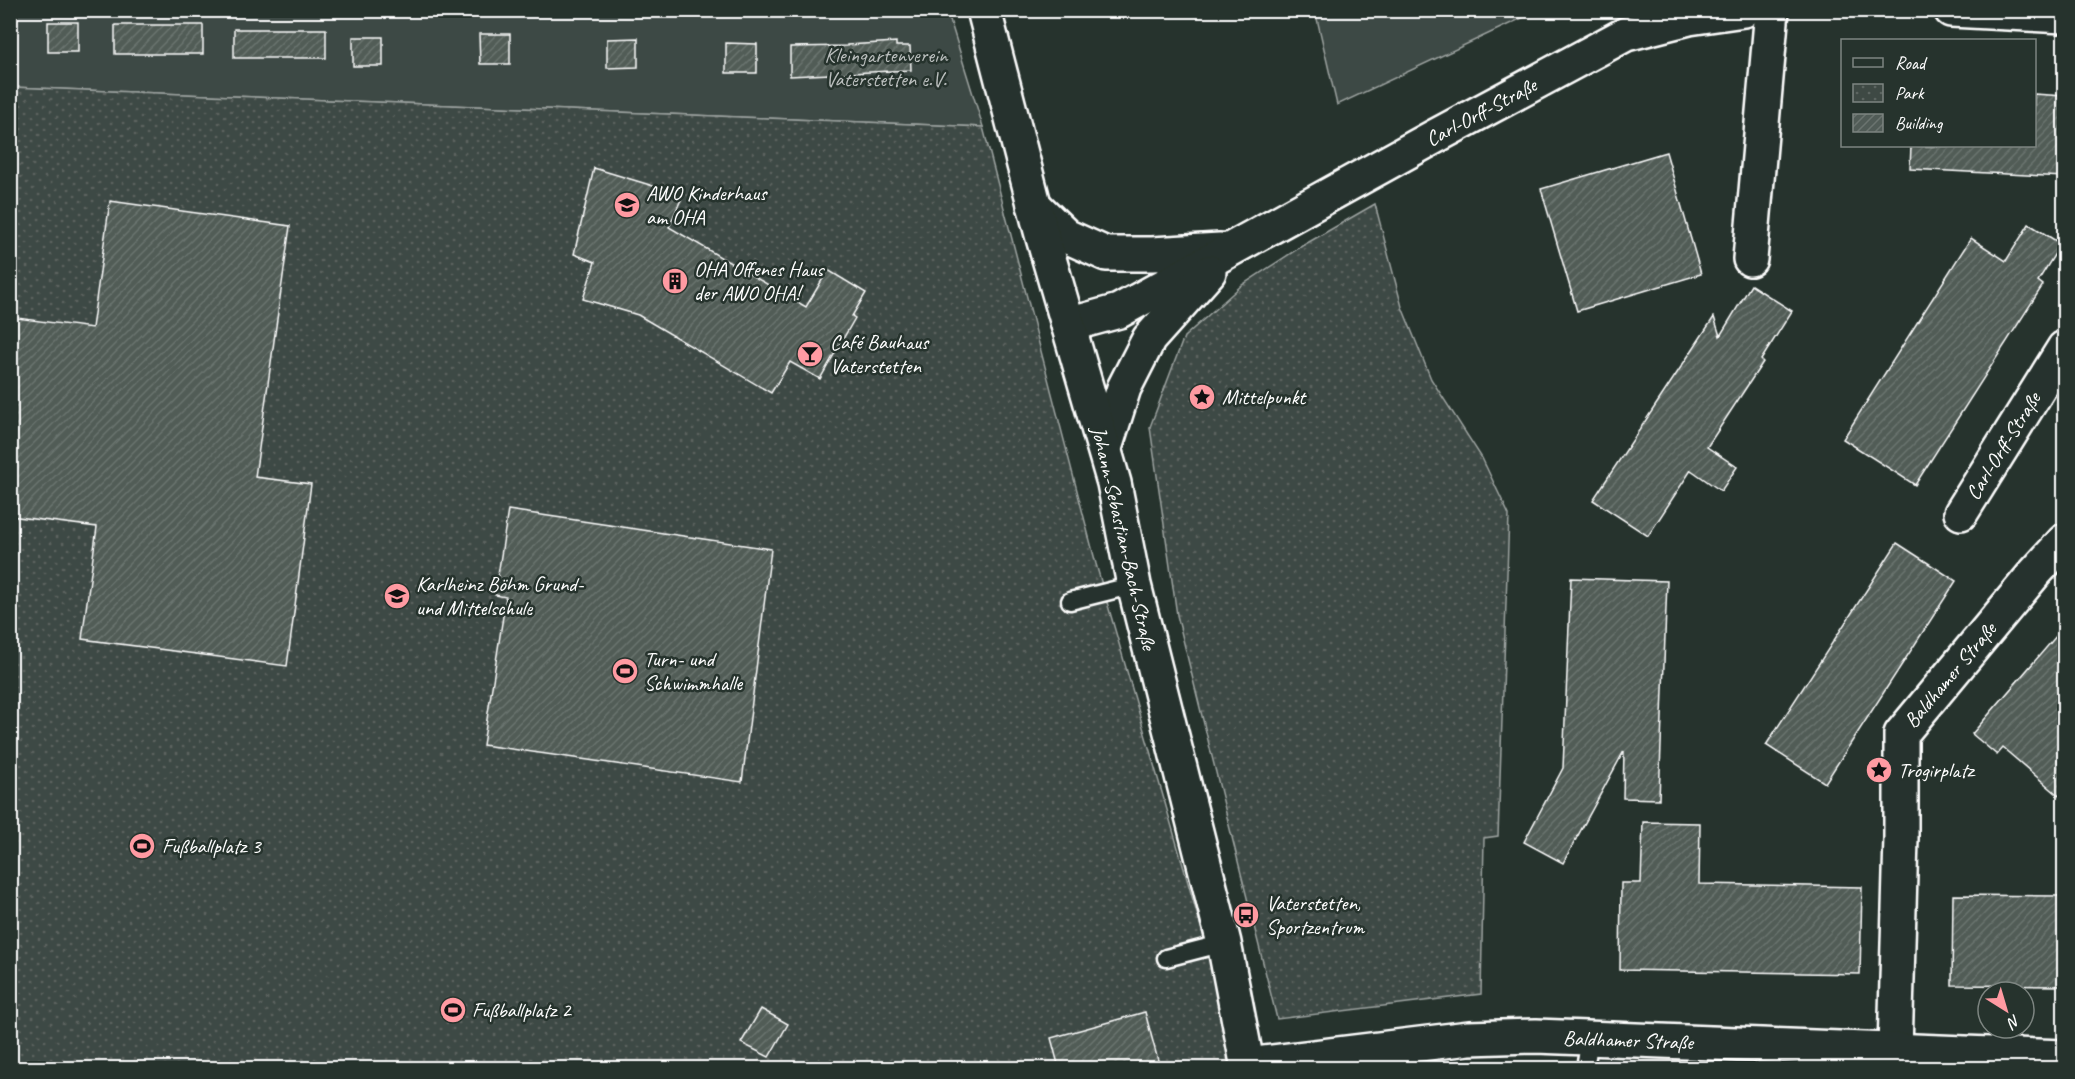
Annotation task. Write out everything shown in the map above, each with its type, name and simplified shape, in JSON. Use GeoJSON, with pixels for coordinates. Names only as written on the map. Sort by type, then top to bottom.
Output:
{"type":"FeatureCollection","features":[{"type":"Feature","properties":{"kind":"street","name":"Johann-Sebastian-Bach-Straße"},"geometry":{"type":"LineString","coordinates":[[984,10],[1034,205],[1115,487],[1134,585],[1224,943],[1248,1067]]}},
{"type":"Feature","properties":{"kind":"street","name":"Carl-Orff-Straße"},"geometry":{"type":"LineString","coordinates":[[1068,325],[1119,311],[1444,131],[1622,22],[1689,18],[1744,10]]}},
{"type":"Feature","properties":{"kind":"street"},"geometry":{"type":"LineString","coordinates":[[1750,259],[1772,10]]}},
{"type":"Feature","properties":{"kind":"street"},"geometry":{"type":"LineString","coordinates":[[1951,10],[2064,16]]}},
{"type":"Feature","properties":{"kind":"street","name":"Carl-Orff-Straße"},"geometry":{"type":"LineString","coordinates":[[1034,205],[1066,236],[1106,254],[1152,254],[1231,249]]}},
{"type":"Feature","properties":{"kind":"street","name":"Carl-Orff-Straße"},"geometry":{"type":"LineString","coordinates":[[1105,448],[1124,388],[1149,339],[1231,249]]}},
{"type":"Feature","properties":{"kind":"street","name":"Carl-Orff-Straße"},"geometry":{"type":"LineString","coordinates":[[1961,513],[2064,348]]}},
{"type":"Feature","properties":{"kind":"street","name":"Baldhamer Straße"},"geometry":{"type":"LineString","coordinates":[[1895,1050],[1901,838],[1901,734],[2064,541]]}},
{"type":"Feature","properties":{"kind":"street","name":"Baldhamer Straße"},"geometry":{"type":"LineString","coordinates":[[1248,1067],[1469,1038],[1536,1036],[1587,1053],[1839,1058],[1895,1050],[2064,1057]]}},
{"type":"Feature","properties":{"kind":"street","name":"Baldhamer Straße"},"geometry":{"type":"LineString","coordinates":[[1393,1068],[1469,1038]]}},
{"type":"Feature","properties":{"kind":"lane"},"geometry":{"type":"LineString","coordinates":[[1070,601],[1134,585]]}},
{"type":"Feature","properties":{"kind":"lane"},"geometry":{"type":"LineString","coordinates":[[1166,958],[1224,943]]}},
{"type":"Feature","properties":{"kind":"shaded area"},"geometry":{"type":"Polygon","coordinates":[[[1526,1061],[1712,1068],[1525,1068],[1526,1061]]]}},
{"type":"Feature","properties":{"kind":"green space","name":"Kleingartenverein Vaterstetten e.V."},"geometry":{"type":"Polygon","coordinates":[[[947,10],[983,127],[11,87],[11,11],[947,10]]]}},
{"type":"Feature","properties":{"kind":"green space"},"geometry":{"type":"Polygon","coordinates":[[[1315,10],[1537,10],[1537,11],[1337,105],[1315,10]]]}},
{"type":"Feature","properties":{"kind":"green space"},"geometry":{"type":"Polygon","coordinates":[[[11,87],[983,127],[1096,564],[1217,983],[1235,1068],[11,1068],[11,87]]]}},
{"type":"Feature","properties":{"kind":"green space"},"geometry":{"type":"Polygon","coordinates":[[[1375,204],[1402,307],[1431,379],[1482,458],[1509,515],[1498,836],[1484,838],[1481,994],[1277,1019],[1177,615],[1150,427],[1184,337],[1242,285],[1302,246],[1375,204]]]}},
{"type":"Feature","properties":{"kind":"building"},"geometry":{"type":"Polygon","coordinates":[[[48,22],[78,22],[78,52],[48,52],[48,22]]]}},
{"type":"Feature","properties":{"kind":"building"},"geometry":{"type":"Polygon","coordinates":[[[115,25],[203,25],[203,54],[115,54],[115,25]]]}},
{"type":"Feature","properties":{"kind":"building"},"geometry":{"type":"Polygon","coordinates":[[[234,29],[326,29],[326,58],[234,58],[234,29]]]}},
{"type":"Feature","properties":{"kind":"building"},"geometry":{"type":"Polygon","coordinates":[[[479,34],[510,34],[510,64],[480,64],[479,34]]]}},
{"type":"Feature","properties":{"kind":"building"},"geometry":{"type":"Polygon","coordinates":[[[353,37],[383,37],[383,66],[353,66],[353,37]]]}},
{"type":"Feature","properties":{"kind":"building"},"geometry":{"type":"Polygon","coordinates":[[[638,38],[638,67],[607,68],[607,39],[638,38]]]}},
{"type":"Feature","properties":{"kind":"building"},"geometry":{"type":"Polygon","coordinates":[[[896,42],[896,46],[910,46],[911,70],[790,76],[790,47],[896,42]]]}},
{"type":"Feature","properties":{"kind":"building"},"geometry":{"type":"Polygon","coordinates":[[[726,43],[757,44],[757,73],[726,73],[726,43]]]}},
{"type":"Feature","properties":{"kind":"building"},"geometry":{"type":"Polygon","coordinates":[[[2036,94],[2064,96],[2064,177],[1910,169],[1911,147],[2036,147],[2036,94]]]}},
{"type":"Feature","properties":{"kind":"building"},"geometry":{"type":"Polygon","coordinates":[[[1666,152],[1701,274],[1577,311],[1541,189],[1666,152]]]}},
{"type":"Feature","properties":{"kind":"building","name":"OHA Offenes Haus der AWO OHA!"},"geometry":{"type":"Polygon","coordinates":[[[594,168],[683,195],[669,227],[806,307],[828,270],[866,293],[852,316],[855,318],[820,379],[790,362],[771,393],[638,315],[583,299],[595,262],[574,254],[594,168]]]}},
{"type":"Feature","properties":{"kind":"building"},"geometry":{"type":"Polygon","coordinates":[[[110,201],[290,226],[255,477],[311,484],[287,666],[82,639],[97,527],[10,516],[10,317],[92,328],[110,201]]]}},
{"type":"Feature","properties":{"kind":"building"},"geometry":{"type":"Polygon","coordinates":[[[2029,224],[2061,244],[2038,281],[2043,285],[1915,485],[1843,439],[1971,238],[2006,261],[2029,224]]]}},
{"type":"Feature","properties":{"kind":"building"},"geometry":{"type":"Polygon","coordinates":[[[1751,285],[1792,311],[1761,360],[1763,362],[1707,447],[1737,467],[1721,491],[1691,470],[1648,536],[1593,500],[1714,317],[1720,336],[1751,285]]]}},
{"type":"Feature","properties":{"kind":"building","name":"Turn- und Schwimmhalle"},"geometry":{"type":"Polygon","coordinates":[[[508,510],[771,549],[742,782],[483,745],[506,597],[495,595],[508,510]]]}},
{"type":"Feature","properties":{"kind":"building"},"geometry":{"type":"Polygon","coordinates":[[[1897,543],[1956,581],[1825,783],[1766,745],[1897,543]]]}},
{"type":"Feature","properties":{"kind":"building"},"geometry":{"type":"Polygon","coordinates":[[[1571,578],[1667,581],[1659,799],[1623,798],[1624,751],[1563,863],[1524,842],[1563,768],[1571,578]]]}},
{"type":"Feature","properties":{"kind":"building"},"geometry":{"type":"Polygon","coordinates":[[[2064,627],[2064,800],[2003,748],[1997,755],[1972,734],[2064,627]]]}},
{"type":"Feature","properties":{"kind":"building"},"geometry":{"type":"Polygon","coordinates":[[[1643,822],[1700,823],[1699,884],[1862,887],[1860,974],[1620,970],[1621,883],[1641,883],[1643,822]]]}},
{"type":"Feature","properties":{"kind":"building"},"geometry":{"type":"Polygon","coordinates":[[[1953,895],[2064,896],[2064,986],[2036,986],[2036,980],[1976,980],[1976,985],[1952,985],[1953,895]]]}},
{"type":"Feature","properties":{"kind":"building"},"geometry":{"type":"Polygon","coordinates":[[[761,1009],[788,1024],[769,1057],[741,1043],[761,1009]]]}},
{"type":"Feature","properties":{"kind":"building"},"geometry":{"type":"Polygon","coordinates":[[[1145,1012],[1160,1068],[1059,1068],[1051,1038],[1145,1012]]]}},
{"type":"Feature","properties":{"kind":"place","name":"AWO Kinderhaus am OHA"},"geometry":{"type":"Point","coordinates":[627,205]}},
{"type":"Feature","properties":{"kind":"place","name":"OHA Offenes Haus der AWO OHA!"},"geometry":{"type":"Point","coordinates":[675,281]}},
{"type":"Feature","properties":{"kind":"place","name":"Café Bauhaus Vaterstetten"},"geometry":{"type":"Point","coordinates":[810,354]}},
{"type":"Feature","properties":{"kind":"place","name":"Mittelpunkt"},"geometry":{"type":"Point","coordinates":[1202,397]}},
{"type":"Feature","properties":{"kind":"place","name":"Karlheinz Böhm Grund- und Mittelschule"},"geometry":{"type":"Point","coordinates":[397,596]}},
{"type":"Feature","properties":{"kind":"place","name":"Turn- und Schwimmhalle"},"geometry":{"type":"Point","coordinates":[625,671]}},
{"type":"Feature","properties":{"kind":"place","name":"Trogirplatz"},"geometry":{"type":"Point","coordinates":[1879,770]}},
{"type":"Feature","properties":{"kind":"place","name":"Fußballplatz 3"},"geometry":{"type":"Point","coordinates":[142,846]}},
{"type":"Feature","properties":{"kind":"place","name":"Vaterstetten, Sportzentrum"},"geometry":{"type":"Point","coordinates":[1246,915]}},
{"type":"Feature","properties":{"kind":"place","name":"Fußballplatz 2"},"geometry":{"type":"Point","coordinates":[453,1010]}}]}
